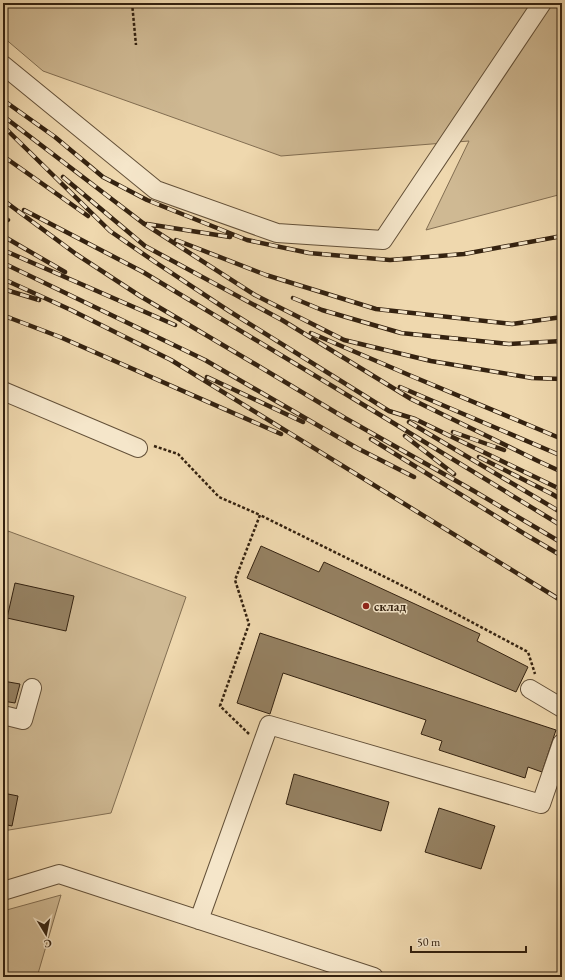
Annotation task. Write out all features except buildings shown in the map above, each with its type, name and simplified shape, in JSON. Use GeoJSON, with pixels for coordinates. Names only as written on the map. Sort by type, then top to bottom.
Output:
{"type":"FeatureCollection","features":[{"type":"Feature","properties":{"kind":"street"},"geometry":{"type":"LineString","coordinates":[[3,64],[156,190],[277,233],[383,240],[542,3]]}},
{"type":"Feature","properties":{"kind":"street"},"geometry":{"type":"LineString","coordinates":[[3,391],[146,447]]}},
{"type":"Feature","properties":{"kind":"street"},"geometry":{"type":"LineString","coordinates":[[3,715],[23,720],[32,688]]}},
{"type":"Feature","properties":{"kind":"street"},"geometry":{"type":"LineString","coordinates":[[537,693],[562,708]]}},
{"type":"Feature","properties":{"kind":"street"},"geometry":{"type":"LineString","coordinates":[[199,920],[269,725],[541,804],[562,744]]}},
{"type":"Feature","properties":{"kind":"street"},"geometry":{"type":"LineString","coordinates":[[3,891],[59,874],[374,977]]}},
{"type":"Feature","properties":{"kind":"path"},"geometry":{"type":"LineString","coordinates":[[132,3],[136,45]]}},
{"type":"Feature","properties":{"kind":"path"},"geometry":{"type":"LineString","coordinates":[[146,447],[178,454],[219,497],[260,515],[415,592],[528,652],[537,693]]}},
{"type":"Feature","properties":{"kind":"path"},"geometry":{"type":"LineString","coordinates":[[260,515],[235,580],[248,624],[220,706],[261,746]]}},
{"type":"Feature","properties":{"kind":"shaded area"},"geometry":{"type":"Polygon","coordinates":[[[3,3],[562,3],[562,194],[426,230],[469,141],[281,156],[43,71],[3,37],[3,3]]]}},
{"type":"Feature","properties":{"kind":"shaded area"},"geometry":{"type":"Polygon","coordinates":[[[8,531],[186,597],[111,813],[3,831],[3,551],[8,531]]]}},
{"type":"Feature","properties":{"kind":"shaded area"},"geometry":{"type":"Polygon","coordinates":[[[61,895],[37,977],[3,977],[3,911],[61,895]]]}},
{"type":"Feature","properties":{"kind":"railway"},"geometry":{"type":"LineString","coordinates":[[3,100],[55,137],[103,177],[147,200],[247,240],[309,253],[390,260],[464,254],[562,236]]}},
{"type":"Feature","properties":{"kind":"railway"},"geometry":{"type":"LineString","coordinates":[[3,116],[143,223],[255,295],[344,340],[431,361],[532,378],[562,379]]}},
{"type":"Feature","properties":{"kind":"railway"},"geometry":{"type":"LineString","coordinates":[[3,126],[110,231],[229,311],[389,411],[415,419],[562,490]]}},
{"type":"Feature","properties":{"kind":"railway"},"geometry":{"type":"LineString","coordinates":[[3,156],[88,216]]}},
{"type":"Feature","properties":{"kind":"railway"},"geometry":{"type":"LineString","coordinates":[[63,177],[145,246],[282,320],[411,399],[562,472]]}},
{"type":"Feature","properties":{"kind":"railway"},"geometry":{"type":"LineString","coordinates":[[3,200],[76,254],[140,296],[345,418],[562,543]]}},
{"type":"Feature","properties":{"kind":"railway"},"geometry":{"type":"LineString","coordinates":[[24,210],[143,272],[562,526]]}},
{"type":"Feature","properties":{"kind":"railway"},"geometry":{"type":"LineString","coordinates":[[3,218],[8,220]]}},
{"type":"Feature","properties":{"kind":"railway"},"geometry":{"type":"LineString","coordinates":[[147,224],[230,237]]}},
{"type":"Feature","properties":{"kind":"railway"},"geometry":{"type":"LineString","coordinates":[[3,236],[65,272]]}},
{"type":"Feature","properties":{"kind":"railway"},"geometry":{"type":"LineString","coordinates":[[176,240],[266,275],[376,309],[512,324],[562,317]]}},
{"type":"Feature","properties":{"kind":"railway"},"geometry":{"type":"LineString","coordinates":[[3,250],[175,325]]}},
{"type":"Feature","properties":{"kind":"railway"},"geometry":{"type":"LineString","coordinates":[[3,263],[205,360],[357,448]]}},
{"type":"Feature","properties":{"kind":"railway"},"geometry":{"type":"LineString","coordinates":[[3,279],[71,310],[171,360],[562,601]]}},
{"type":"Feature","properties":{"kind":"railway"},"geometry":{"type":"LineString","coordinates":[[3,289],[39,300]]}},
{"type":"Feature","properties":{"kind":"railway"},"geometry":{"type":"LineString","coordinates":[[293,298],[322,310],[401,333],[509,344],[562,341]]}},
{"type":"Feature","properties":{"kind":"railway"},"geometry":{"type":"LineString","coordinates":[[3,316],[60,337],[281,434]]}},
{"type":"Feature","properties":{"kind":"railway"},"geometry":{"type":"LineString","coordinates":[[311,333],[562,439]]}},
{"type":"Feature","properties":{"kind":"railway"},"geometry":{"type":"LineString","coordinates":[[207,377],[303,422]]}},
{"type":"Feature","properties":{"kind":"railway"},"geometry":{"type":"LineString","coordinates":[[400,387],[562,456]]}},
{"type":"Feature","properties":{"kind":"railway"},"geometry":{"type":"LineString","coordinates":[[409,422],[562,513]]}},
{"type":"Feature","properties":{"kind":"railway"},"geometry":{"type":"LineString","coordinates":[[453,432],[504,450]]}},
{"type":"Feature","properties":{"kind":"railway"},"geometry":{"type":"LineString","coordinates":[[405,436],[454,474]]}},
{"type":"Feature","properties":{"kind":"railway"},"geometry":{"type":"LineString","coordinates":[[371,439],[562,556]]}},
{"type":"Feature","properties":{"kind":"railway"},"geometry":{"type":"LineString","coordinates":[[353,446],[414,477]]}},
{"type":"Feature","properties":{"kind":"railway"},"geometry":{"type":"LineString","coordinates":[[479,457],[562,500]]}},
{"type":"Feature","properties":{"kind":"place","name":"склад"},"geometry":{"type":"Point","coordinates":[366,606]}}]}
